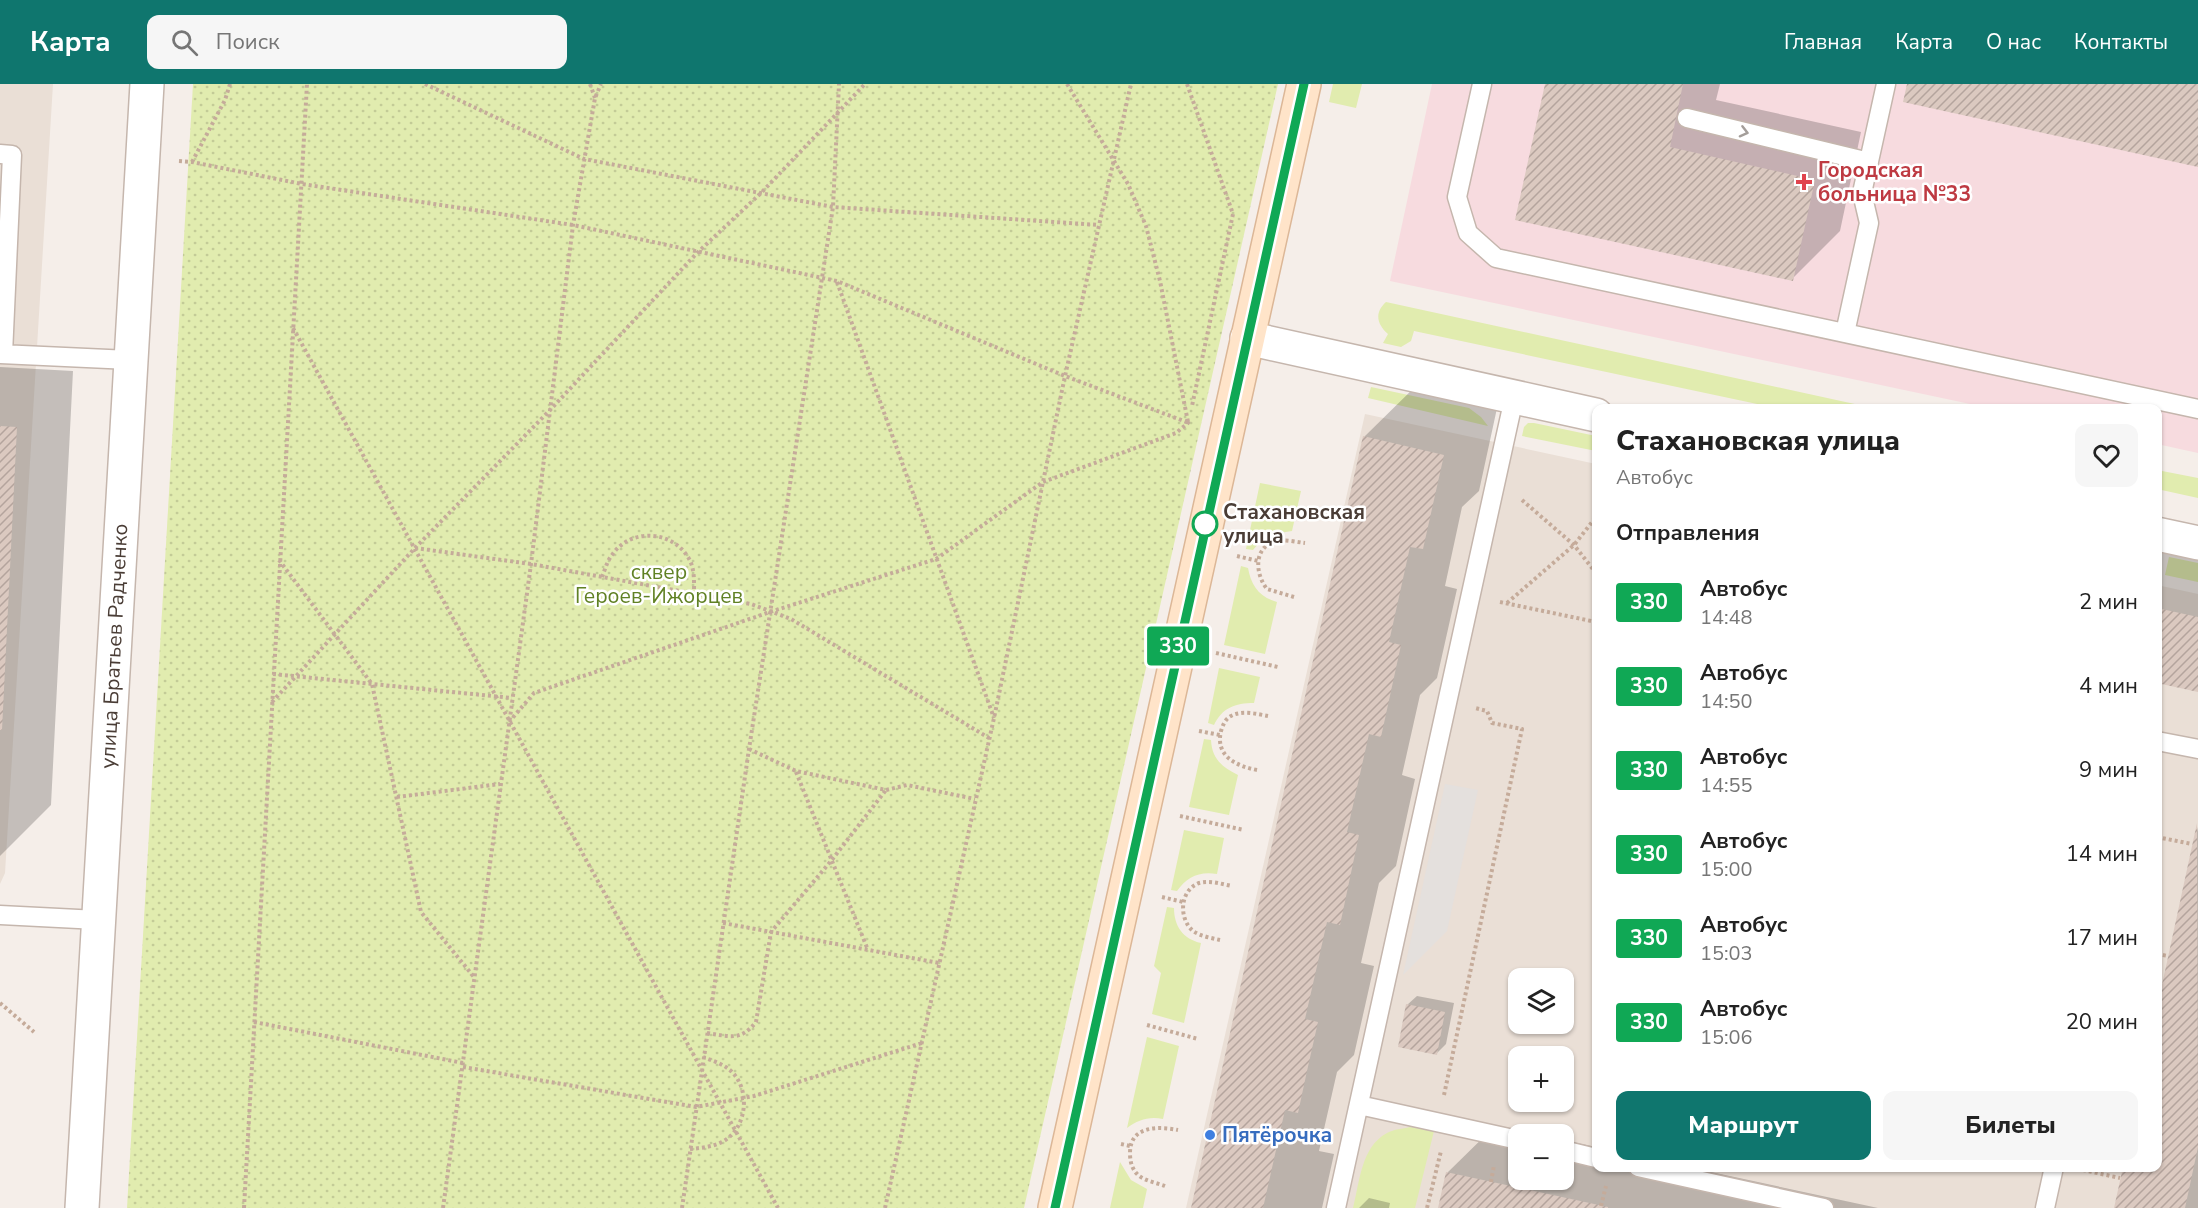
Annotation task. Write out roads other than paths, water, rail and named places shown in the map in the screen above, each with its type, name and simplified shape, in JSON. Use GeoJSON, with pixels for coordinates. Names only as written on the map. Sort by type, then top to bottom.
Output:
{"type":"FeatureCollection","features":[{"type":"Feature","properties":{"kind":"street","name":"улица Братьев Радченко"},"geometry":{"type":"LineString","coordinates":[[82,1208],[147,84]]}},
{"type":"Feature","properties":{"kind":"street"},"geometry":{"type":"LineString","coordinates":[[1055,1208],[1304,84]]}},
{"type":"Feature","properties":{"kind":"street"},"geometry":{"type":"LineString","coordinates":[[1247,338],[1592,414]]}},
{"type":"Feature","properties":{"kind":"street"},"geometry":{"type":"LineString","coordinates":[[2162,535],[2198,543]]}},
{"type":"Feature","properties":{"kind":"lane"},"geometry":{"type":"LineString","coordinates":[[1482,84],[1457,197],[1468,233],[1496,258],[2198,409]]}},
{"type":"Feature","properties":{"kind":"lane"},"geometry":{"type":"LineString","coordinates":[[1845,333],[1869,224],[1862,193],[1886,84]]}},
{"type":"Feature","properties":{"kind":"lane"},"geometry":{"type":"LineString","coordinates":[[1687,118],[1869,162]]}},
{"type":"Feature","properties":{"kind":"lane"},"geometry":{"type":"LineString","coordinates":[[0,154],[12,155],[1,354],[130,360]]}},
{"type":"Feature","properties":{"kind":"lane"},"geometry":{"type":"LineString","coordinates":[[1336,1208],[1514,398]]}},
{"type":"Feature","properties":{"kind":"lane"},"geometry":{"type":"LineString","coordinates":[[2162,742],[2198,749]]}},
{"type":"Feature","properties":{"kind":"lane"},"geometry":{"type":"LineString","coordinates":[[0,915],[98,920]]}},
{"type":"Feature","properties":{"kind":"lane"},"geometry":{"type":"LineString","coordinates":[[1359,1105],[1508,1138]]}},
{"type":"Feature","properties":{"kind":"lane"},"geometry":{"type":"LineString","coordinates":[[1574,1153],[1592,1157]]}},
{"type":"Feature","properties":{"kind":"lane"},"geometry":{"type":"LineString","coordinates":[[1661,1172],[1824,1208]]}},
{"type":"Feature","properties":{"kind":"lane"},"geometry":{"type":"LineString","coordinates":[[2045,1208],[2053,1172]]}},
{"type":"Feature","properties":{"kind":"place","name":"Городская больница №33"},"geometry":{"type":"Point","coordinates":[1804,182]}},
{"type":"Feature","properties":{"kind":"place","name":"Стахановская улица"},"geometry":{"type":"Point","coordinates":[1205,524]}},
{"type":"Feature","properties":{"kind":"place","name":"Пятёрочка"},"geometry":{"type":"Point","coordinates":[1210,1135]}},
{"type":"Feature","properties":{"kind":"park label","name":"сквер Героев-Ижорцев"},"geometry":{"type":"Point","coordinates":[659,584]}}]}
